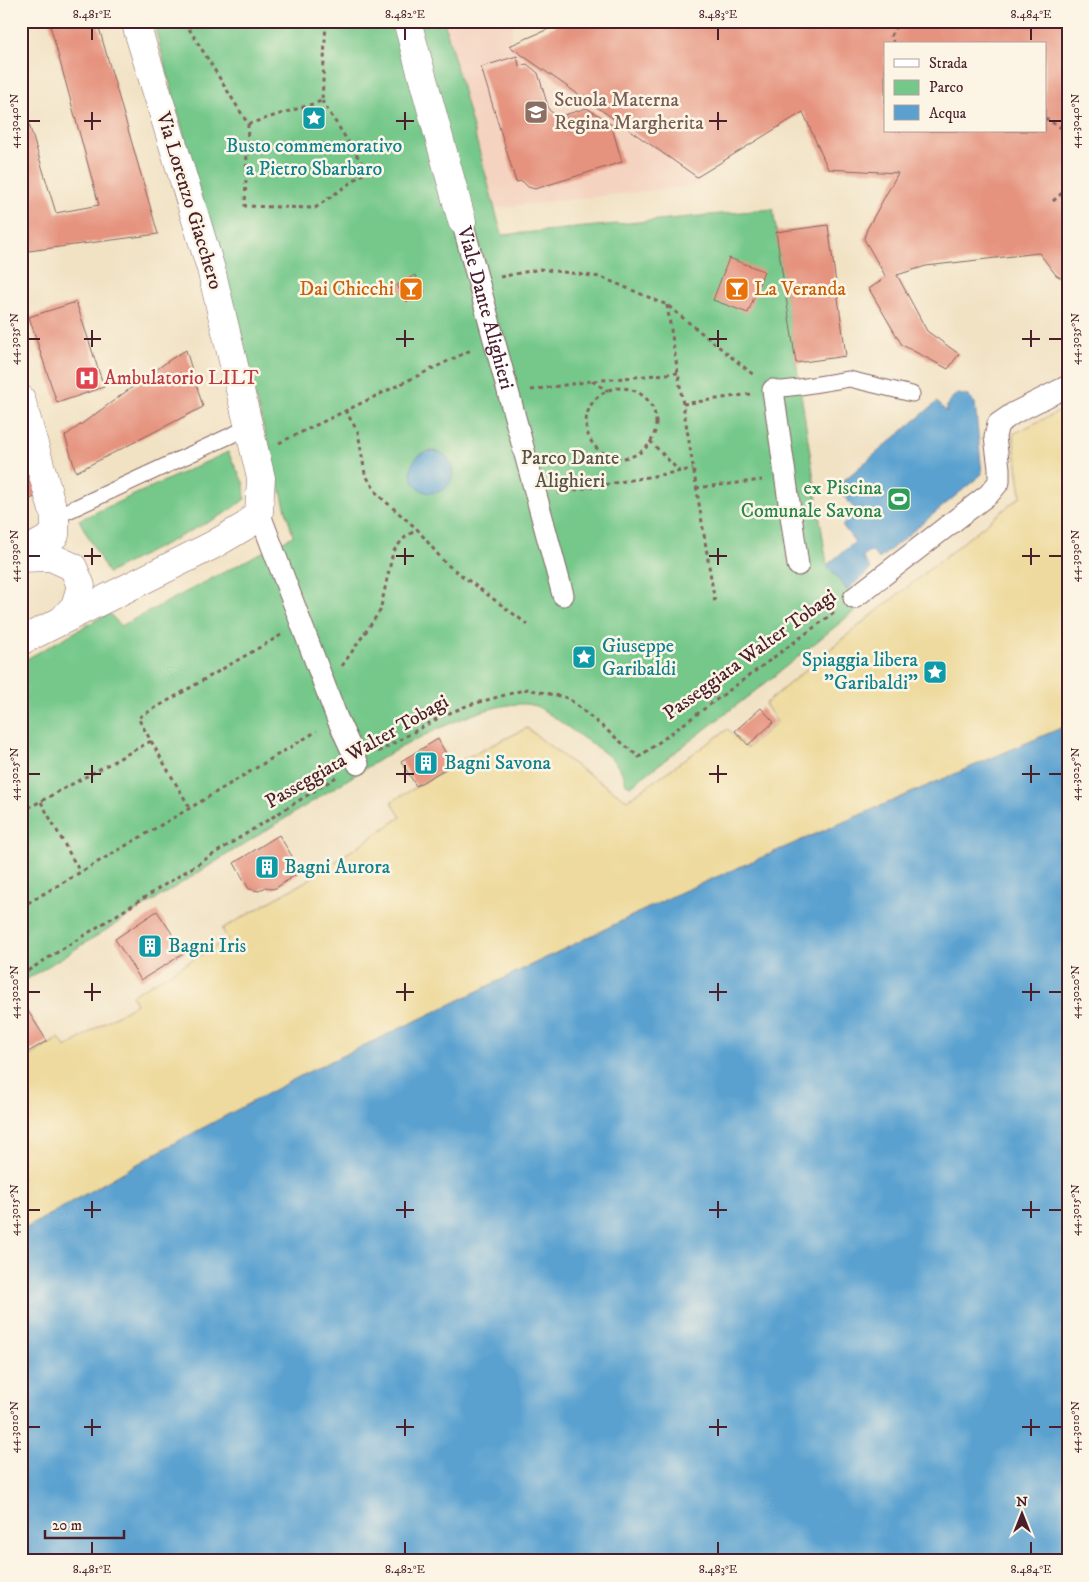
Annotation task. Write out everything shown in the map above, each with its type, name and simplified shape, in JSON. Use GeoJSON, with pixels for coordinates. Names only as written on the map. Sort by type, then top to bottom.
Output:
{"type":"FeatureCollection","features":[{"type":"Feature","properties":{"kind":"street","name":"Via Lorenzo Giacchero"},"geometry":{"type":"LineString","coordinates":[[135,21],[211,268],[261,478],[259,512]]}},
{"type":"Feature","properties":{"kind":"street","name":"Viale Dante Alighieri"},"geometry":{"type":"LineString","coordinates":[[407,21],[564,595]]}},
{"type":"Feature","properties":{"kind":"street"},"geometry":{"type":"LineString","coordinates":[[854,598],[988,494],[998,482],[999,468],[995,437],[998,424],[1014,413],[1068,386]]}},
{"type":"Feature","properties":{"kind":"street"},"geometry":{"type":"LineString","coordinates":[[773,390],[798,565]]}},
{"type":"Feature","properties":{"kind":"street"},"geometry":{"type":"LineString","coordinates":[[21,399],[55,526],[21,556]]}},
{"type":"Feature","properties":{"kind":"street"},"geometry":{"type":"LineString","coordinates":[[21,641],[213,545],[247,526],[259,512],[337,718],[358,764]]}},
{"type":"Feature","properties":{"kind":"street"},"geometry":{"type":"LineString","coordinates":[[21,556],[51,557],[73,567],[81,586],[75,606],[62,620]]}},
{"type":"Feature","properties":{"kind":"lane"},"geometry":{"type":"LineString","coordinates":[[773,390],[849,379],[912,394]]}},
{"type":"Feature","properties":{"kind":"lane"},"geometry":{"type":"LineString","coordinates":[[55,526],[250,428]]}},
{"type":"Feature","properties":{"kind":"path"},"geometry":{"type":"LineString","coordinates":[[188,21],[188,27],[248,124],[245,206],[314,208],[367,171],[322,101],[326,21]]}},
{"type":"Feature","properties":{"kind":"path"},"geometry":{"type":"LineString","coordinates":[[893,42],[891,36],[898,21]]}},
{"type":"Feature","properties":{"kind":"path"},"geometry":{"type":"LineString","coordinates":[[248,124],[322,101]]}},
{"type":"Feature","properties":{"kind":"path"},"geometry":{"type":"LineString","coordinates":[[1046,119],[1068,132]]}},
{"type":"Feature","properties":{"kind":"path"},"geometry":{"type":"LineString","coordinates":[[1053,202],[1068,186]]}},
{"type":"Feature","properties":{"kind":"path"},"geometry":{"type":"LineString","coordinates":[[478,281],[540,269],[601,277],[667,305],[773,390]]}},
{"type":"Feature","properties":{"kind":"path"},"geometry":{"type":"LineString","coordinates":[[667,305],[715,604]]}},
{"type":"Feature","properties":{"kind":"path"},"geometry":{"type":"LineString","coordinates":[[256,454],[494,339]]}},
{"type":"Feature","properties":{"kind":"path"},"geometry":{"type":"LineString","coordinates":[[508,394],[592,381],[678,373]]}},
{"type":"Feature","properties":{"kind":"path"},"geometry":{"type":"LineString","coordinates":[[592,381],[608,391]]}},
{"type":"Feature","properties":{"kind":"path"},"geometry":{"type":"LineString","coordinates":[[618,388],[640,394],[648,401],[653,410],[654,432],[650,441],[642,451],[632,456],[620,458],[608,456],[598,450],[590,440],[586,429],[586,418],[590,406],[598,397],[618,388]]}},
{"type":"Feature","properties":{"kind":"path"},"geometry":{"type":"LineString","coordinates":[[683,404],[773,390]]}},
{"type":"Feature","properties":{"kind":"path"},"geometry":{"type":"LineString","coordinates":[[346,410],[358,432],[366,474],[378,495],[417,528],[445,562],[531,627]]}},
{"type":"Feature","properties":{"kind":"path"},"geometry":{"type":"LineString","coordinates":[[650,441],[679,472]]}},
{"type":"Feature","properties":{"kind":"path"},"geometry":{"type":"LineString","coordinates":[[537,497],[693,469]]}},
{"type":"Feature","properties":{"kind":"path"},"geometry":{"type":"LineString","coordinates":[[696,488],[786,477]]}},
{"type":"Feature","properties":{"kind":"path"},"geometry":{"type":"LineString","coordinates":[[326,689],[380,611],[393,552],[403,538],[417,528]]}},
{"type":"Feature","properties":{"kind":"path","name":"Passeggiata Walter Tobagi"},"geometry":{"type":"LineString","coordinates":[[21,975],[358,764],[442,716],[469,705],[527,689],[568,698],[638,757],[854,598]]}},
{"type":"Feature","properties":{"kind":"path"},"geometry":{"type":"LineString","coordinates":[[190,808],[138,718],[301,623]]}},
{"type":"Feature","properties":{"kind":"path"},"geometry":{"type":"LineString","coordinates":[[21,907],[190,808],[337,718]]}},
{"type":"Feature","properties":{"kind":"path"},"geometry":{"type":"LineString","coordinates":[[21,812],[151,741]]}},
{"type":"Feature","properties":{"kind":"path"},"geometry":{"type":"LineString","coordinates":[[42,802],[80,872]]}},
{"type":"Feature","properties":{"kind":"shaded area","name":"Scuola Materna Regina Margherita"},"geometry":{"type":"Polygon","coordinates":[[[444,21],[514,21],[509,46],[697,177],[700,185],[495,208],[444,21]]]}},
{"type":"Feature","properties":{"kind":"green space","name":"Parco Dante Alighieri"},"geometry":{"type":"Polygon","coordinates":[[[153,21],[444,21],[502,235],[773,209],[827,565],[861,606],[763,685],[631,786],[626,784],[616,764],[605,753],[538,707],[521,704],[482,711],[439,728],[387,755],[21,983],[21,682],[23,661],[109,613],[121,626],[293,536],[153,21]]]}},
{"type":"Feature","properties":{"kind":"green space"},"geometry":{"type":"Polygon","coordinates":[[[228,452],[244,484],[245,499],[226,513],[108,573],[79,520],[228,452]]]}},
{"type":"Feature","properties":{"kind":"sand"},"geometry":{"type":"Polygon","coordinates":[[[1068,407],[1068,725],[677,894],[306,1073],[169,1146],[21,1231],[21,1062],[59,1038],[66,1048],[136,1004],[132,995],[228,939],[222,929],[308,880],[401,817],[391,802],[464,759],[527,728],[569,761],[627,800],[728,729],[747,748],[777,722],[765,704],[841,640],[1021,496],[1013,434],[1068,407]]]}},
{"type":"Feature","properties":{"kind":"water","name":"ex Piscina Comunale Savona"},"geometry":{"type":"Polygon","coordinates":[[[958,394],[968,396],[975,403],[982,474],[879,559],[871,551],[862,557],[871,569],[847,590],[827,565],[855,542],[842,525],[857,512],[836,487],[937,402],[947,412],[949,401],[958,394]]]}},
{"type":"Feature","properties":{"kind":"water"},"geometry":{"type":"Polygon","coordinates":[[[432,451],[447,457],[453,472],[447,487],[432,493],[417,487],[411,472],[417,457],[432,451]]]}},
{"type":"Feature","properties":{"kind":"water"},"geometry":{"type":"Polygon","coordinates":[[[1068,725],[1068,1561],[21,1561],[21,1231],[169,1146],[306,1073],[677,894],[1068,725]]]}},
{"type":"Feature","properties":{"kind":"building"},"geometry":{"type":"Polygon","coordinates":[[[49,21],[97,21],[158,234],[21,252],[21,98],[56,213],[99,205],[49,21]]]}},
{"type":"Feature","properties":{"kind":"building"},"geometry":{"type":"Polygon","coordinates":[[[567,21],[1068,21],[1068,282],[1056,275],[1039,253],[926,266],[897,275],[927,331],[959,354],[948,369],[902,345],[869,289],[886,277],[864,239],[867,229],[898,173],[828,169],[803,112],[697,177],[509,46],[567,21]]]}},
{"type":"Feature","properties":{"kind":"building"},"geometry":{"type":"Polygon","coordinates":[[[517,56],[519,66],[527,64],[538,73],[549,110],[558,117],[587,108],[611,124],[622,162],[535,189],[528,187],[522,181],[516,182],[481,67],[517,56]]]}},
{"type":"Feature","properties":{"kind":"building"},"geometry":{"type":"Polygon","coordinates":[[[828,225],[846,356],[796,363],[776,232],[828,225]]]}},
{"type":"Feature","properties":{"kind":"building","name":"La Veranda"},"geometry":{"type":"Polygon","coordinates":[[[729,258],[764,271],[748,313],[713,300],[729,258]]]}},
{"type":"Feature","properties":{"kind":"building","name":"Dai Chicchi"},"geometry":{"type":"Polygon","coordinates":[[[415,275],[425,292],[407,302],[397,285],[415,275]]]}},
{"type":"Feature","properties":{"kind":"building"},"geometry":{"type":"Polygon","coordinates":[[[76,302],[104,387],[57,403],[29,317],[76,302]]]}},
{"type":"Feature","properties":{"kind":"building"},"geometry":{"type":"Polygon","coordinates":[[[186,350],[203,407],[76,472],[65,436],[186,350]]]}},
{"type":"Feature","properties":{"kind":"building"},"geometry":{"type":"Polygon","coordinates":[[[21,436],[38,495],[21,504],[21,436]]]}},
{"type":"Feature","properties":{"kind":"building"},"geometry":{"type":"Polygon","coordinates":[[[761,708],[774,722],[748,745],[735,731],[761,708]]]}},
{"type":"Feature","properties":{"kind":"building","name":"Bagni Savona"},"geometry":{"type":"Polygon","coordinates":[[[438,739],[452,765],[416,786],[401,761],[438,739]]]}},
{"type":"Feature","properties":{"kind":"building","name":"Bagni Aurora"},"geometry":{"type":"Polygon","coordinates":[[[279,835],[301,871],[276,888],[266,887],[259,891],[249,889],[234,863],[279,835]]]}},
{"type":"Feature","properties":{"kind":"building","name":"Bagni Iris"},"geometry":{"type":"Polygon","coordinates":[[[157,911],[185,953],[141,980],[115,939],[157,911]]]}},
{"type":"Feature","properties":{"kind":"building"},"geometry":{"type":"Polygon","coordinates":[[[21,1000],[47,1041],[21,1056],[21,1000]]]}},
{"type":"Feature","properties":{"kind":"place","name":"Scuola Materna Regina Margherita"},"geometry":{"type":"Point","coordinates":[536,112]}},
{"type":"Feature","properties":{"kind":"place","name":"Busto commemorativo a Pietro Sbarbaro"},"geometry":{"type":"Point","coordinates":[314,118]}},
{"type":"Feature","properties":{"kind":"place","name":"Dai Chicchi"},"geometry":{"type":"Point","coordinates":[411,289]}},
{"type":"Feature","properties":{"kind":"place","name":"La Veranda"},"geometry":{"type":"Point","coordinates":[737,289]}},
{"type":"Feature","properties":{"kind":"place","name":"Ambulatorio LILT"},"geometry":{"type":"Point","coordinates":[87,378]}},
{"type":"Feature","properties":{"kind":"place","name":"ex Piscina Comunale Savona"},"geometry":{"type":"Point","coordinates":[899,499]}},
{"type":"Feature","properties":{"kind":"place","name":"Giuseppe Garibaldi"},"geometry":{"type":"Point","coordinates":[584,657]}},
{"type":"Feature","properties":{"kind":"place","name":"Spiaggia libera \"Garibaldi\""},"geometry":{"type":"Point","coordinates":[935,672]}},
{"type":"Feature","properties":{"kind":"place","name":"Bagni Savona"},"geometry":{"type":"Point","coordinates":[426,763]}},
{"type":"Feature","properties":{"kind":"place","name":"Bagni Aurora"},"geometry":{"type":"Point","coordinates":[267,867]}},
{"type":"Feature","properties":{"kind":"place","name":"Bagni Iris"},"geometry":{"type":"Point","coordinates":[150,946]}}]}
